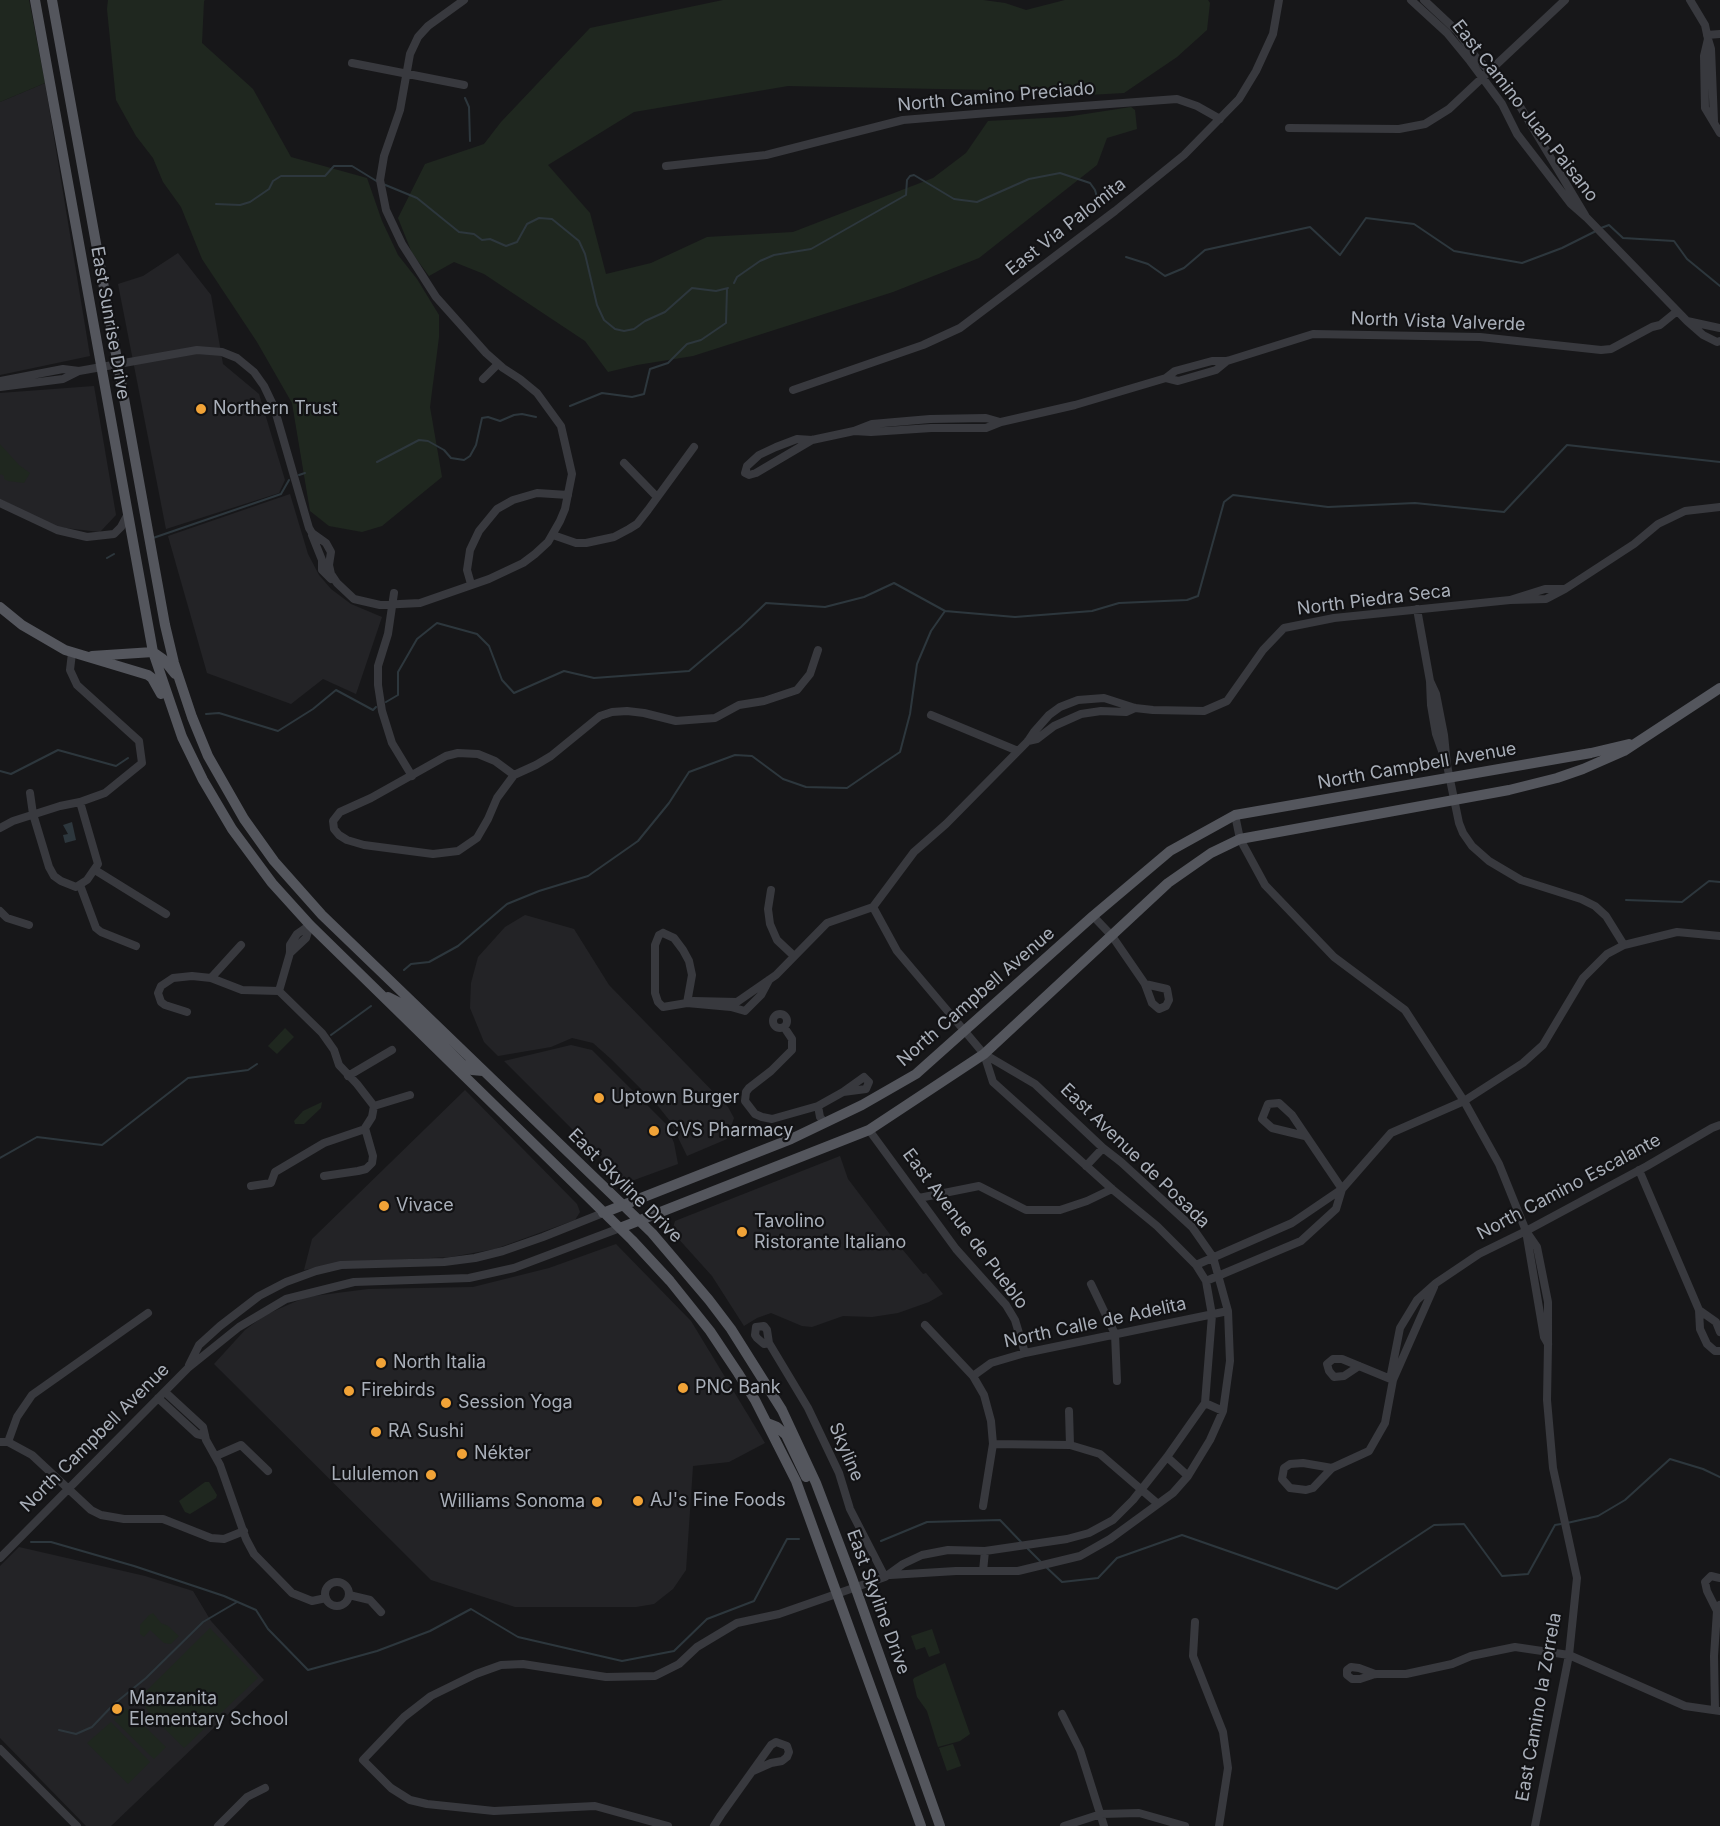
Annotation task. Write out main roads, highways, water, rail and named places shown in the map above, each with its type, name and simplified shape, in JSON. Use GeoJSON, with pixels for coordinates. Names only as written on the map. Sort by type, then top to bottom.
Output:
{"type":"FeatureCollection","features":[{"type":"Feature","properties":{"kind":"main road","name":"East Sunrise Drive"},"geometry":{"type":"LineString","coordinates":[[35,0],[153,652]]}},
{"type":"Feature","properties":{"kind":"main road","name":"East Sunrise Drive"},"geometry":{"type":"LineString","coordinates":[[52,0],[170,647]]}},
{"type":"Feature","properties":{"kind":"main road"},"geometry":{"type":"LineString","coordinates":[[0,607],[22,625],[48,641],[72,652],[148,675],[172,712]]}},
{"type":"Feature","properties":{"kind":"main road"},"geometry":{"type":"LineString","coordinates":[[150,634],[164,646],[170,647]]}},
{"type":"Feature","properties":{"kind":"main road","name":"East Skyline Drive"},"geometry":{"type":"LineString","coordinates":[[170,647],[195,726],[229,794],[274,861],[322,915],[638,1220],[709,1300],[757,1369],[782,1410],[816,1483],[940,1826]]}},
{"type":"Feature","properties":{"kind":"main road"},"geometry":{"type":"LineString","coordinates":[[89,657],[153,652],[163,659],[180,680]]}},
{"type":"Feature","properties":{"kind":"main road","name":"East Skyline Drive"},"geometry":{"type":"LineString","coordinates":[[153,652],[172,712],[202,780],[232,829],[272,883],[310,926],[620,1228],[669,1281],[710,1331],[755,1400],[796,1481],[921,1826]]}},
{"type":"Feature","properties":{"kind":"main road","name":"North Campbell Avenue"},"geometry":{"type":"LineString","coordinates":[[620,1228],[869,1130],[984,1054],[1168,883],[1211,853],[1240,839],[1509,790],[1557,778],[1624,751],[1720,688]]}},
{"type":"Feature","properties":{"kind":"main road","name":"North Campbell Avenue"},"geometry":{"type":"LineString","coordinates":[[603,1213],[791,1139],[862,1105],[916,1074],[1093,916],[1170,851],[1235,815],[1448,771],[1591,753],[1632,744]]}},
{"type":"Feature","properties":{"kind":"main road"},"geometry":{"type":"LineString","coordinates":[[377,991],[400,1003],[462,1064],[472,1070],[483,1071]]}},
{"type":"Feature","properties":{"kind":"main road"},"geometry":{"type":"LineString","coordinates":[[767,1423],[777,1427],[786,1435],[839,1542]]}},
{"type":"Feature","properties":{"kind":"main road"},"geometry":{"type":"LineString","coordinates":[[882,1719],[897,1743],[918,1802],[923,1806],[933,1805]]}},
{"type":"Feature","properties":{"kind":"waterway"},"geometry":{"type":"LineString","coordinates":[[465,98],[469,107],[470,141]]}},
{"type":"Feature","properties":{"kind":"waterway"},"geometry":{"type":"LineString","coordinates":[[216,204],[240,205],[250,202],[269,189],[273,181],[281,176],[325,176],[334,166],[352,166],[378,182]]}},
{"type":"Feature","properties":{"kind":"waterway"},"geometry":{"type":"LineString","coordinates":[[734,283],[737,277],[760,261],[774,255],[811,249],[906,195],[907,180],[914,175],[954,199],[977,202],[1029,179],[1060,173],[1090,183],[1095,190],[1100,208]]}},
{"type":"Feature","properties":{"kind":"waterway"},"geometry":{"type":"LineString","coordinates":[[383,184],[417,198],[459,232],[474,234],[482,240],[490,239],[506,246],[517,242],[527,224],[539,218],[552,219],[579,241],[585,254],[597,305],[604,320],[615,329],[624,331],[634,329],[665,312],[692,288],[716,291],[728,288]]}},
{"type":"Feature","properties":{"kind":"waterway"},"geometry":{"type":"LineString","coordinates":[[1126,257],[1148,264],[1165,276],[1184,268],[1205,250],[1310,227],[1340,255],[1366,218],[1414,224],[1454,251],[1522,263],[1562,248],[1596,231]]}},
{"type":"Feature","properties":{"kind":"waterway"},"geometry":{"type":"LineString","coordinates":[[1601,228],[1609,225],[1623,238],[1674,241],[1687,259],[1720,286]]}},
{"type":"Feature","properties":{"kind":"waterway"},"geometry":{"type":"LineString","coordinates":[[570,406],[602,393],[632,397],[644,394],[650,369],[668,363],[687,344],[701,340],[726,323],[727,289]]}},
{"type":"Feature","properties":{"kind":"waterway"},"geometry":{"type":"LineString","coordinates":[[377,462],[419,440],[428,441],[444,450],[451,458],[464,460],[470,456],[476,445],[482,418],[488,417],[500,421],[522,414],[536,417]]}},
{"type":"Feature","properties":{"kind":"waterway"},"geometry":{"type":"LineString","coordinates":[[404,970],[411,964],[429,962],[458,946],[507,904],[539,891],[588,876],[638,841],[669,803],[689,772],[735,755],[752,756],[783,779],[806,787],[847,788],[900,752],[910,714],[917,664],[931,631],[945,611],[1015,617],[1092,611],[1119,603],[1187,600],[1198,596],[1224,502],[1233,495],[1328,507],[1415,503],[1504,512],[1567,445],[1720,462]]}},
{"type":"Feature","properties":{"kind":"waterway"},"geometry":{"type":"LineString","coordinates":[[299,475],[305,473]]}},
{"type":"Feature","properties":{"kind":"waterway"},"geometry":{"type":"LineString","coordinates":[[153,538],[281,494],[289,480]]}},
{"type":"Feature","properties":{"kind":"waterway"},"geometry":{"type":"LineString","coordinates":[[107,558],[114,554]]}},
{"type":"Feature","properties":{"kind":"waterway"},"geometry":{"type":"LineString","coordinates":[[386,702],[398,695],[398,672],[417,639],[437,623],[477,634],[489,646],[502,680],[514,693],[564,671],[594,678],[689,671],[766,603],[825,607],[864,597],[894,583],[945,611]]}},
{"type":"Feature","properties":{"kind":"waterway"},"geometry":{"type":"LineString","coordinates":[[206,714],[219,713],[278,731],[313,709],[336,690],[373,710],[376,707]]}},
{"type":"Feature","properties":{"kind":"waterway"},"geometry":{"type":"LineString","coordinates":[[0,771],[11,774],[58,750],[116,766],[128,758]]}},
{"type":"Feature","properties":{"kind":"waterway"},"geometry":{"type":"LineString","coordinates":[[1626,900],[1682,902],[1709,881],[1720,882]]}},
{"type":"Feature","properties":{"kind":"waterway"},"geometry":{"type":"LineString","coordinates":[[331,1035],[371,1006]]}},
{"type":"Feature","properties":{"kind":"waterway"},"geometry":{"type":"LineString","coordinates":[[0,1158],[37,1137],[102,1145],[188,1078],[248,1070],[257,1064]]}},
{"type":"Feature","properties":{"kind":"waterway"},"geometry":{"type":"LineString","coordinates":[[1567,1523],[1598,1516],[1625,1500],[1670,1459],[1720,1477]]}},
{"type":"Feature","properties":{"kind":"waterway"},"geometry":{"type":"LineString","coordinates":[[881,1541],[927,1522],[1000,1520],[1023,1544]]}},
{"type":"Feature","properties":{"kind":"waterway"},"geometry":{"type":"LineString","coordinates":[[1046,1567],[1062,1582],[1098,1578],[1117,1558],[1182,1535],[1337,1589],[1434,1525],[1464,1524],[1502,1576],[1528,1574],[1555,1525],[1561,1524]]}},
{"type":"Feature","properties":{"kind":"waterway"},"geometry":{"type":"LineString","coordinates":[[31,1542],[51,1542],[134,1566],[224,1596],[256,1610],[268,1629],[308,1670],[377,1651],[430,1631],[471,1609],[518,1637],[622,1661],[674,1651],[707,1619],[754,1601],[787,1539],[799,1539]]}},
{"type":"Feature","properties":{"kind":"waterway"},"geometry":{"type":"LineString","coordinates":[[1027,1548],[1042,1563]]}},
{"type":"Feature","properties":{"kind":"waterway"},"geometry":{"type":"LineString","coordinates":[[59,1730],[76,1734],[92,1727],[203,1622],[237,1602]]}},
{"type":"Feature","properties":{"kind":"place","name":"Northern Trust"},"geometry":{"type":"Point","coordinates":[201,409]}},
{"type":"Feature","properties":{"kind":"place","name":"Uptown Burger"},"geometry":{"type":"Point","coordinates":[599,1098]}},
{"type":"Feature","properties":{"kind":"place","name":"CVS Pharmacy"},"geometry":{"type":"Point","coordinates":[654,1131]}},
{"type":"Feature","properties":{"kind":"place","name":"Vivace"},"geometry":{"type":"Point","coordinates":[384,1206]}},
{"type":"Feature","properties":{"kind":"place","name":"Tavolino Ristorante Italiano"},"geometry":{"type":"Point","coordinates":[742,1232]}},
{"type":"Feature","properties":{"kind":"place","name":"North Italia"},"geometry":{"type":"Point","coordinates":[381,1363]}},
{"type":"Feature","properties":{"kind":"place","name":"PNC Bank"},"geometry":{"type":"Point","coordinates":[683,1388]}},
{"type":"Feature","properties":{"kind":"place","name":"Firebirds"},"geometry":{"type":"Point","coordinates":[349,1391]}},
{"type":"Feature","properties":{"kind":"place","name":"Session Yoga"},"geometry":{"type":"Point","coordinates":[446,1403]}},
{"type":"Feature","properties":{"kind":"place","name":"RA Sushi"},"geometry":{"type":"Point","coordinates":[376,1432]}},
{"type":"Feature","properties":{"kind":"place","name":"Néktər"},"geometry":{"type":"Point","coordinates":[462,1454]}},
{"type":"Feature","properties":{"kind":"place","name":"Lululemon"},"geometry":{"type":"Point","coordinates":[431,1475]}},
{"type":"Feature","properties":{"kind":"place","name":"AJ's Fine Foods"},"geometry":{"type":"Point","coordinates":[638,1501]}},
{"type":"Feature","properties":{"kind":"place","name":"Williams Sonoma"},"geometry":{"type":"Point","coordinates":[597,1502]}},
{"type":"Feature","properties":{"kind":"place","name":"Manzanita Elementary School"},"geometry":{"type":"Point","coordinates":[117,1709]}}]}
